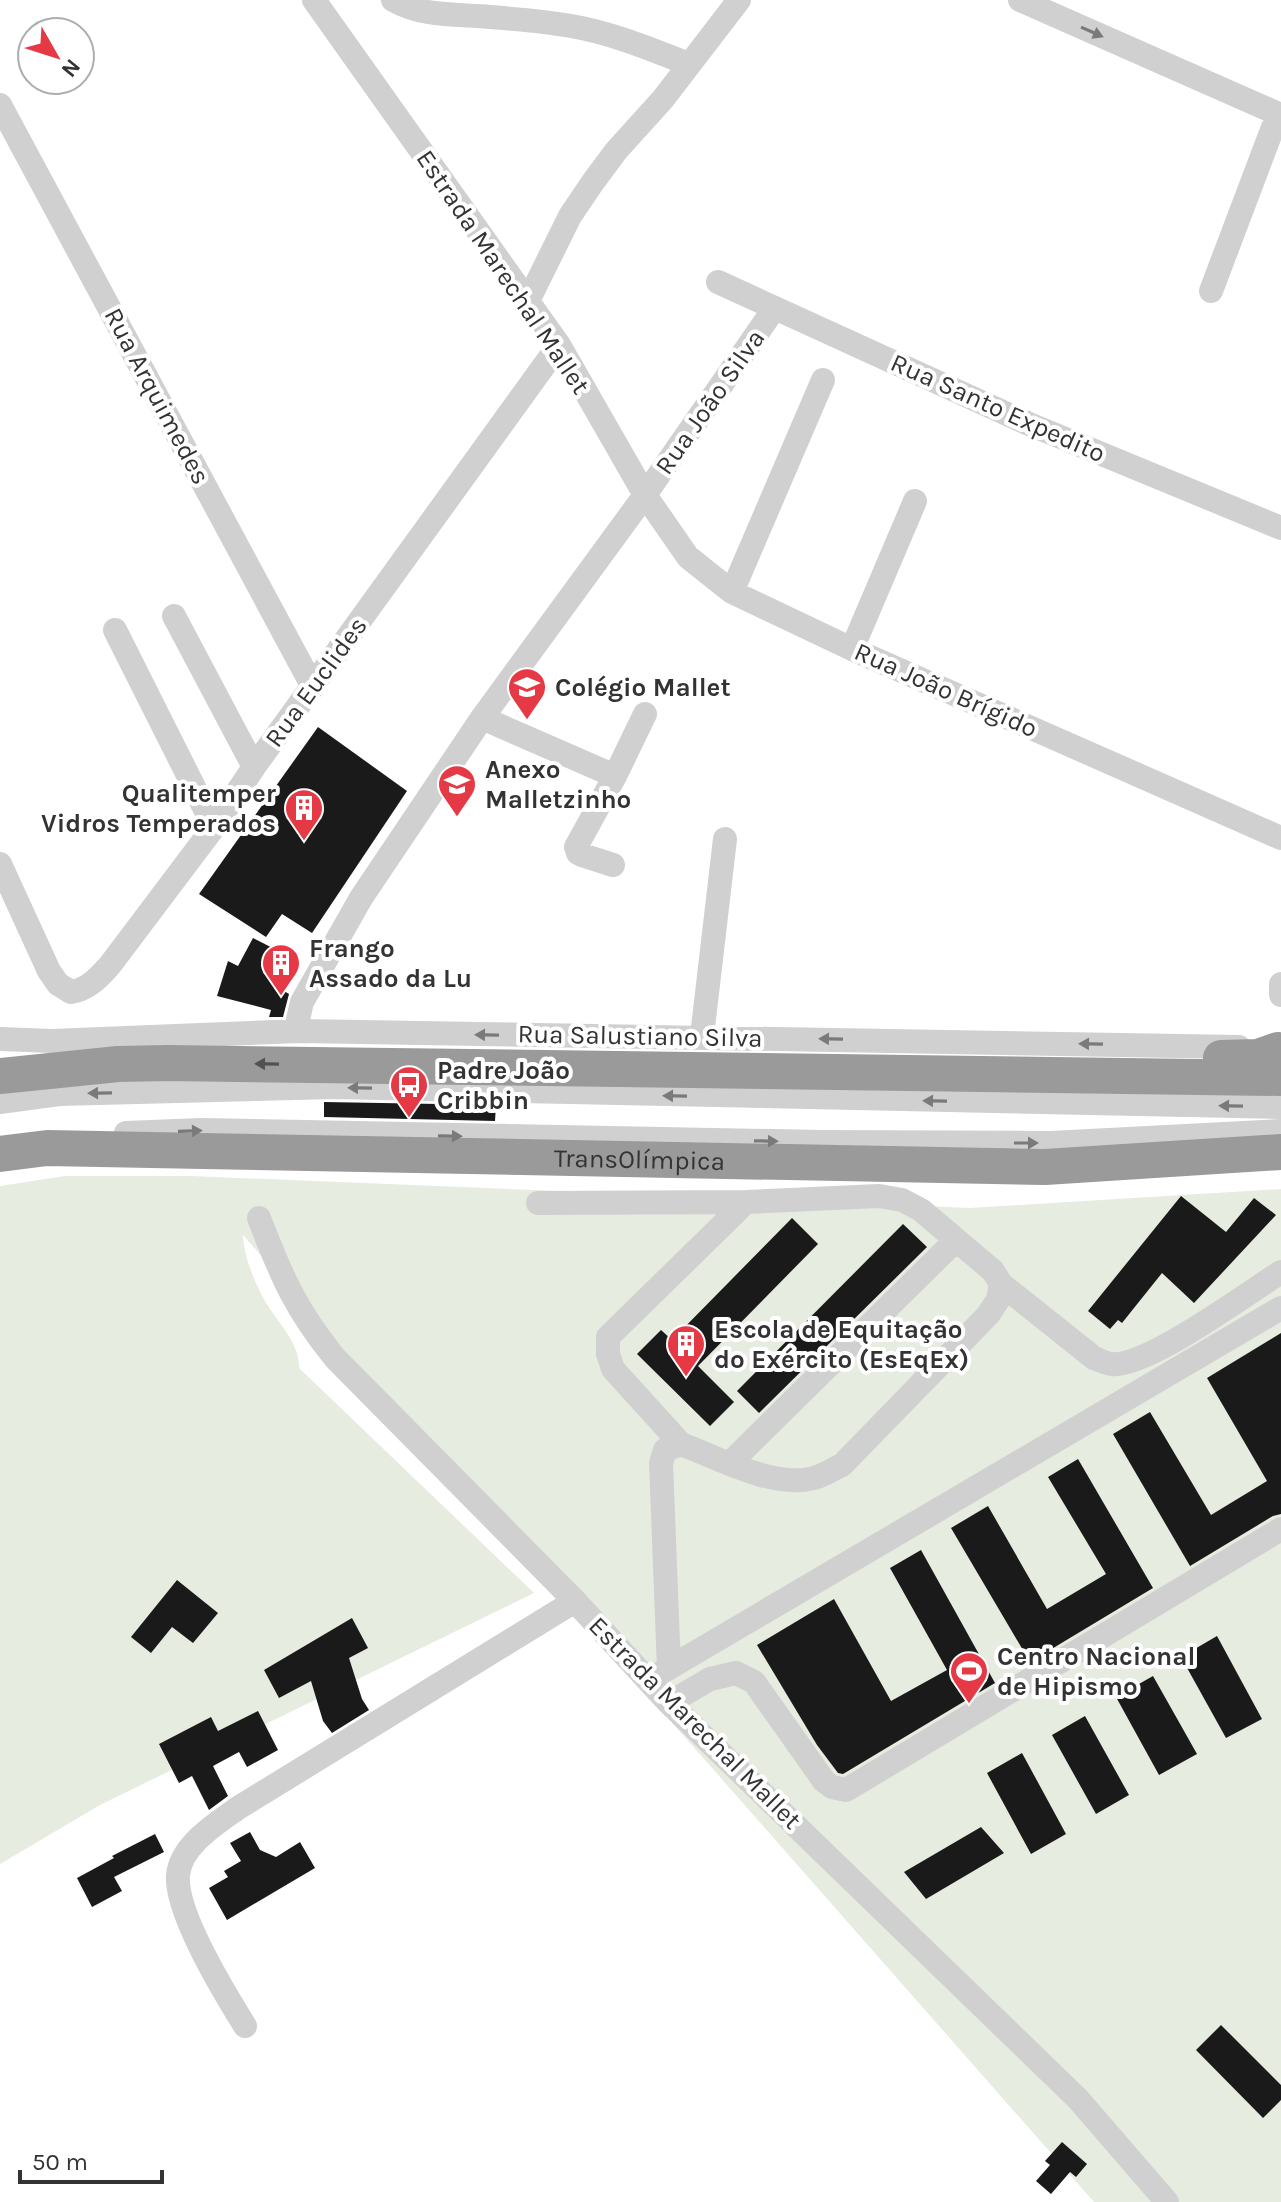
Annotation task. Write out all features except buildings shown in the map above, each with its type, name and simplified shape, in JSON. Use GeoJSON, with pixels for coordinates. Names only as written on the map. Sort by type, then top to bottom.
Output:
{"type":"FeatureCollection","features":[{"type":"Feature","properties":{"kind":"highway"},"geometry":{"type":"LineString","coordinates":[[747,1069],[820,1062],[1280,1059]]}},
{"type":"Feature","properties":{"kind":"highway"},"geometry":{"type":"LineString","coordinates":[[0,1076],[118,1064],[747,1069],[1157,1077],[1280,1059]]}},
{"type":"Feature","properties":{"kind":"highway","name":"TransOlímpica"},"geometry":{"type":"LineString","coordinates":[[0,1154],[47,1148],[1045,1167],[1217,1146],[1281,1152]]}},
{"type":"Feature","properties":{"kind":"street","name":"Estrada Marechal Mallet"},"geometry":{"type":"LineString","coordinates":[[314,0],[559,345],[645,495]]}},
{"type":"Feature","properties":{"kind":"street"},"geometry":{"type":"LineString","coordinates":[[393,0],[405,7],[427,12],[516,9],[618,37],[689,64]]}},
{"type":"Feature","properties":{"kind":"street"},"geometry":{"type":"LineString","coordinates":[[528,301],[570,216],[616,151],[663,99],[739,0]]}},
{"type":"Feature","properties":{"kind":"street"},"geometry":{"type":"LineString","coordinates":[[1020,0],[1279,115],[1211,291]]}},
{"type":"Feature","properties":{"kind":"street","name":"Rua Arquimedes"},"geometry":{"type":"LineString","coordinates":[[0,105],[313,687]]}},
{"type":"Feature","properties":{"kind":"street","name":"Rua Santo Expedito"},"geometry":{"type":"LineString","coordinates":[[718,282],[1029,424],[1281,528]]}},
{"type":"Feature","properties":{"kind":"street","name":"Rua João Silva"},"geometry":{"type":"LineString","coordinates":[[645,495],[774,309]]}},
{"type":"Feature","properties":{"kind":"street","name":"Rua Euclides"},"geometry":{"type":"LineString","coordinates":[[0,864],[49,971],[58,984],[71,992],[82,990],[95,981],[214,827],[559,345]]}},
{"type":"Feature","properties":{"kind":"street"},"geometry":{"type":"LineString","coordinates":[[732,592],[823,380]]}},
{"type":"Feature","properties":{"kind":"street"},"geometry":{"type":"LineString","coordinates":[[300,1031],[297,1024],[302,1002],[361,898],[482,718],[645,495]]}},
{"type":"Feature","properties":{"kind":"street","name":"Rua João Brígido"},"geometry":{"type":"LineString","coordinates":[[645,495],[688,557],[732,592],[852,649],[1281,838]]}},
{"type":"Feature","properties":{"kind":"street"},"geometry":{"type":"LineString","coordinates":[[852,649],[915,501]]}},
{"type":"Feature","properties":{"kind":"street"},"geometry":{"type":"LineString","coordinates":[[174,616],[254,767]]}},
{"type":"Feature","properties":{"kind":"street"},"geometry":{"type":"LineString","coordinates":[[115,630],[214,827]]}},
{"type":"Feature","properties":{"kind":"street"},"geometry":{"type":"LineString","coordinates":[[613,865],[582,855],[576,847],[645,714]]}},
{"type":"Feature","properties":{"kind":"street"},"geometry":{"type":"LineString","coordinates":[[482,718],[615,776]]}},
{"type":"Feature","properties":{"kind":"street"},"geometry":{"type":"LineString","coordinates":[[702,1036],[725,839]]}},
{"type":"Feature","properties":{"kind":"street"},"geometry":{"type":"LineString","coordinates":[[1281,984],[1281,995]]}},
{"type":"Feature","properties":{"kind":"street","name":"Rua Salustiano Silva"},"geometry":{"type":"LineString","coordinates":[[0,1039],[52,1041],[300,1031],[702,1036],[1185,1045],[1280,1059]]}},
{"type":"Feature","properties":{"kind":"street"},"geometry":{"type":"LineString","coordinates":[[0,1102],[59,1094],[335,1087],[1281,1107]]}},
{"type":"Feature","properties":{"kind":"street","name":"TransOlímpica"},"geometry":{"type":"LineString","coordinates":[[0,1138],[201,1130],[1217,1146],[1281,1131]]}},
{"type":"Feature","properties":{"kind":"street"},"geometry":{"type":"LineString","coordinates":[[538,1203],[746,1202],[879,1196],[902,1200],[921,1210],[993,1271],[1001,1284],[1094,1358],[1113,1364],[1136,1359],[1177,1338],[1281,1272]]}},
{"type":"Feature","properties":{"kind":"street"},"geometry":{"type":"LineString","coordinates":[[746,1202],[608,1337],[608,1354],[613,1369],[681,1444],[730,1463],[787,1481],[814,1478],[842,1465],[988,1315],[998,1300],[1001,1284]]}},
{"type":"Feature","properties":{"kind":"street","name":"Estrada Marechal Mallet"},"geometry":{"type":"LineString","coordinates":[[259,1218],[285,1286],[335,1358],[575,1601],[658,1674],[669,1703],[1078,2099],[1167,2202]]}},
{"type":"Feature","properties":{"kind":"street"},"geometry":{"type":"LineString","coordinates":[[730,1463],[956,1240]]}},
{"type":"Feature","properties":{"kind":"street"},"geometry":{"type":"LineString","coordinates":[[658,1674],[1281,1308]]}},
{"type":"Feature","properties":{"kind":"street"},"geometry":{"type":"LineString","coordinates":[[658,1674],[661,1463],[665,1450],[681,1444]]}},
{"type":"Feature","properties":{"kind":"street"},"geometry":{"type":"LineString","coordinates":[[669,1703],[710,1679],[736,1673],[754,1682],[824,1781],[832,1787],[846,1790],[1281,1529]]}},
{"type":"Feature","properties":{"kind":"street"},"geometry":{"type":"LineString","coordinates":[[245,2026],[218,1979],[181,1901],[178,1874],[190,1848],[210,1828],[238,1808],[575,1601]]}},
{"type":"Feature","properties":{"kind":"shaded area","name":"Centro Nacional de Hipismo"},"geometry":{"type":"Polygon","coordinates":[[[65,1176],[191,1176],[970,1208],[1281,1189],[1281,2202],[1094,2202],[243,1235],[254,1278],[265,1301],[292,1341],[299,1368],[534,1593],[100,1805],[0,1864],[0,1186],[65,1176]]]}},
{"type":"Feature","properties":{"kind":"place","name":"Colégio Mallet"},"geometry":{"type":"Point","coordinates":[527,721]}},
{"type":"Feature","properties":{"kind":"place","name":"Anexo Malletzinho"},"geometry":{"type":"Point","coordinates":[457,818]}},
{"type":"Feature","properties":{"kind":"place","name":"Qualitemper Vidros Temperados"},"geometry":{"type":"Point","coordinates":[304,842]}},
{"type":"Feature","properties":{"kind":"place","name":"Frango Assado da Lu"},"geometry":{"type":"Point","coordinates":[281,997]}},
{"type":"Feature","properties":{"kind":"place","name":"Padre João Cribbin"},"geometry":{"type":"Point","coordinates":[409,1119]}},
{"type":"Feature","properties":{"kind":"place","name":"Escola de Equitação do Exército (EsEqEx)"},"geometry":{"type":"Point","coordinates":[686,1378]}},
{"type":"Feature","properties":{"kind":"place","name":"Centro Nacional de Hipismo"},"geometry":{"type":"Point","coordinates":[969,1705]}}]}
